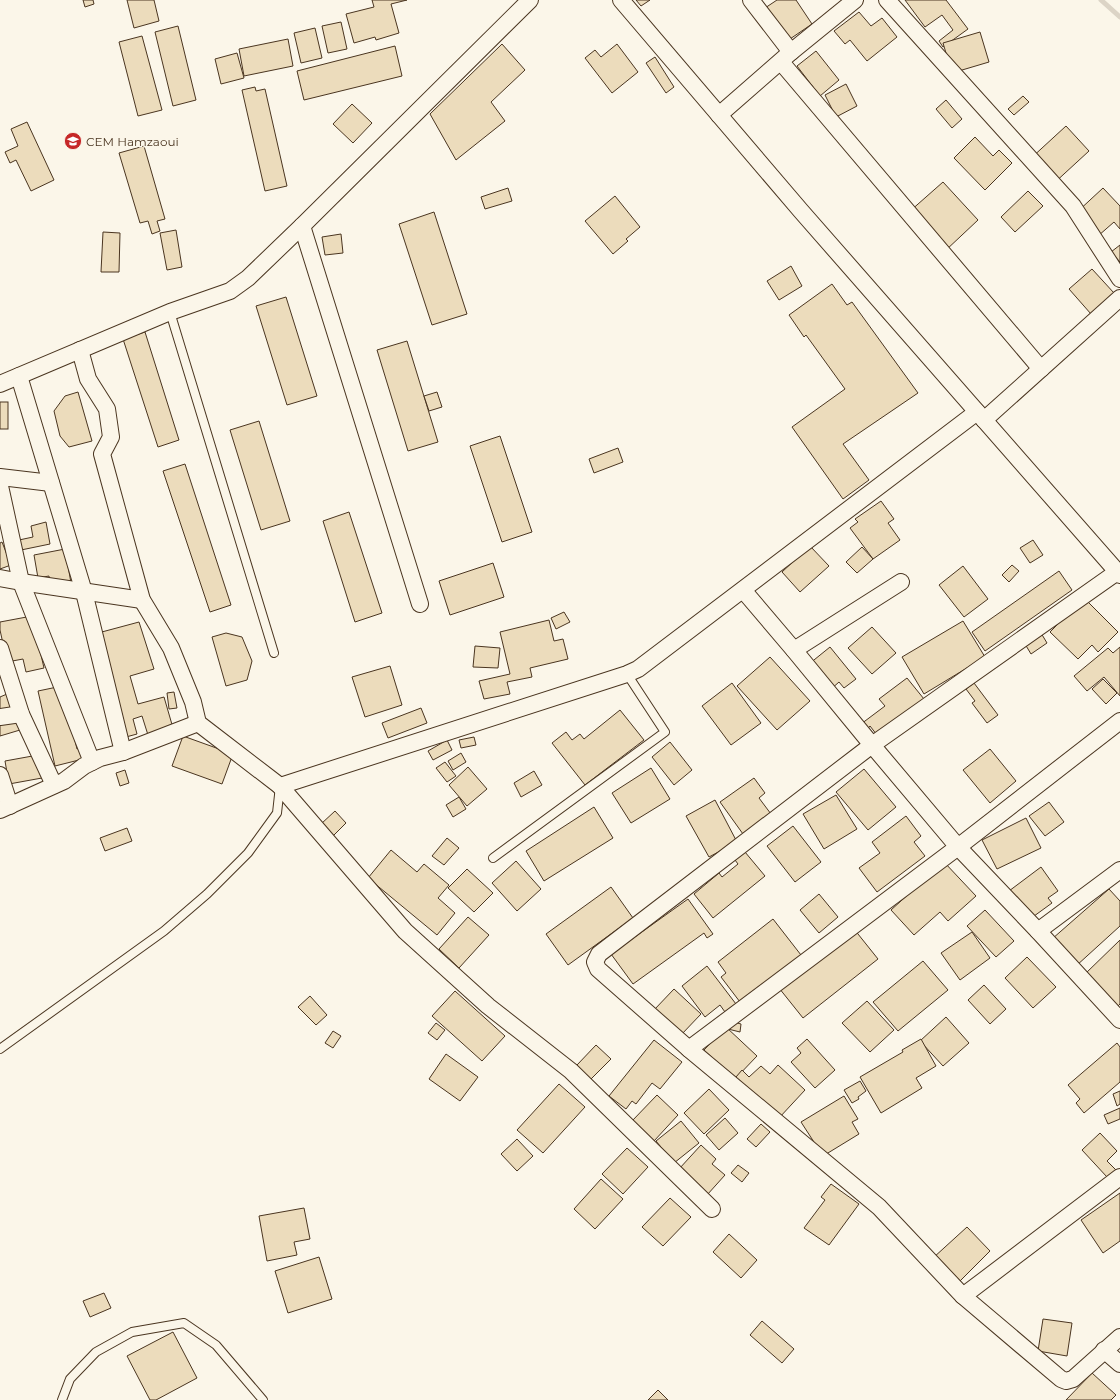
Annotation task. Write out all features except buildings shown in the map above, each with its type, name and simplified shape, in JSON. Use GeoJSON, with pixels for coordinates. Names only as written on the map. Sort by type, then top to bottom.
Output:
{"type":"FeatureCollection","features":[{"type":"Feature","properties":{"kind":"street"},"geometry":{"type":"LineString","coordinates":[[0,384],[170,312],[230,291],[248,278],[530,0]]}},
{"type":"Feature","properties":{"kind":"street"},"geometry":{"type":"LineString","coordinates":[[621,0],[801,212],[1119,574],[872,745],[599,954],[595,962],[598,969],[688,1049],[879,1207],[963,1296],[1061,1379],[1066,1381],[1073,1379],[1120,1337]]}},
{"type":"Feature","properties":{"kind":"street"},"geometry":{"type":"LineString","coordinates":[[751,0],[786,57],[1041,369]]}},
{"type":"Feature","properties":{"kind":"street"},"geometry":{"type":"LineString","coordinates":[[719,115],[855,0]]}},
{"type":"Feature","properties":{"kind":"street"},"geometry":{"type":"LineString","coordinates":[[887,0],[1073,206],[1120,279]]}},
{"type":"Feature","properties":{"kind":"street"},"geometry":{"type":"LineString","coordinates":[[302,226],[420,604]]}},
{"type":"Feature","properties":{"kind":"street"},"geometry":{"type":"LineString","coordinates":[[280,786],[627,674],[638,669],[742,590],[980,416],[1041,369],[1120,298]]}},
{"type":"Feature","properties":{"kind":"street"},"geometry":{"type":"LineString","coordinates":[[80,350],[88,379],[107,409],[111,437],[102,454],[142,600],[171,648],[193,702],[198,723],[280,786],[406,931],[488,1006],[572,1071],[712,1209]]}},
{"type":"Feature","properties":{"kind":"street"},"geometry":{"type":"LineString","coordinates":[[19,376],[84,592],[123,752]]}},
{"type":"Feature","properties":{"kind":"street"},"geometry":{"type":"LineString","coordinates":[[0,477],[51,483]]}},
{"type":"Feature","properties":{"kind":"street"},"geometry":{"type":"LineString","coordinates":[[0,486],[21,582],[92,762]]}},
{"type":"Feature","properties":{"kind":"street"},"geometry":{"type":"LineString","coordinates":[[0,578],[142,600]]}},
{"type":"Feature","properties":{"kind":"street"},"geometry":{"type":"LineString","coordinates":[[794,650],[901,582]]}},
{"type":"Feature","properties":{"kind":"street"},"geometry":{"type":"LineString","coordinates":[[742,590],[794,650],[958,847],[1119,1017]]}},
{"type":"Feature","properties":{"kind":"street"},"geometry":{"type":"LineString","coordinates":[[0,648],[21,714],[54,785]]}},
{"type":"Feature","properties":{"kind":"street"},"geometry":{"type":"LineString","coordinates":[[0,717],[21,714]]}},
{"type":"Feature","properties":{"kind":"street"},"geometry":{"type":"LineString","coordinates":[[688,1049],[958,847],[1120,721]]}},
{"type":"Feature","properties":{"kind":"street"},"geometry":{"type":"LineString","coordinates":[[0,775],[5,808],[54,785],[100,758],[123,752],[198,723]]}},
{"type":"Feature","properties":{"kind":"street"},"geometry":{"type":"LineString","coordinates":[[1038,931],[1120,870]]}},
{"type":"Feature","properties":{"kind":"street"},"geometry":{"type":"LineString","coordinates":[[963,1296],[1120,1177]]}},
{"type":"Feature","properties":{"kind":"street"},"geometry":{"type":"LineString","coordinates":[[1104,1350],[1120,1364]]}},
{"type":"Feature","properties":{"kind":"lane"},"geometry":{"type":"LineString","coordinates":[[170,312],[274,653]]}},
{"type":"Feature","properties":{"kind":"lane"},"geometry":{"type":"LineString","coordinates":[[493,858],[665,732],[627,674]]}},
{"type":"Feature","properties":{"kind":"lane"},"geometry":{"type":"LineString","coordinates":[[0,1049],[164,930],[207,894],[248,852],[277,813],[280,786]]}},
{"type":"Feature","properties":{"kind":"lane"},"geometry":{"type":"LineString","coordinates":[[62,1400],[70,1379],[96,1352],[132,1332],[184,1323],[216,1345],[263,1400]]}},
{"type":"Feature","properties":{"kind":"waterway"},"geometry":{"type":"LineString","coordinates":[[1101,0],[1120,17]]}},
{"type":"Feature","properties":{"kind":"place","name":"CEM Hamzaoui"},"geometry":{"type":"Point","coordinates":[73,141]}}]}
